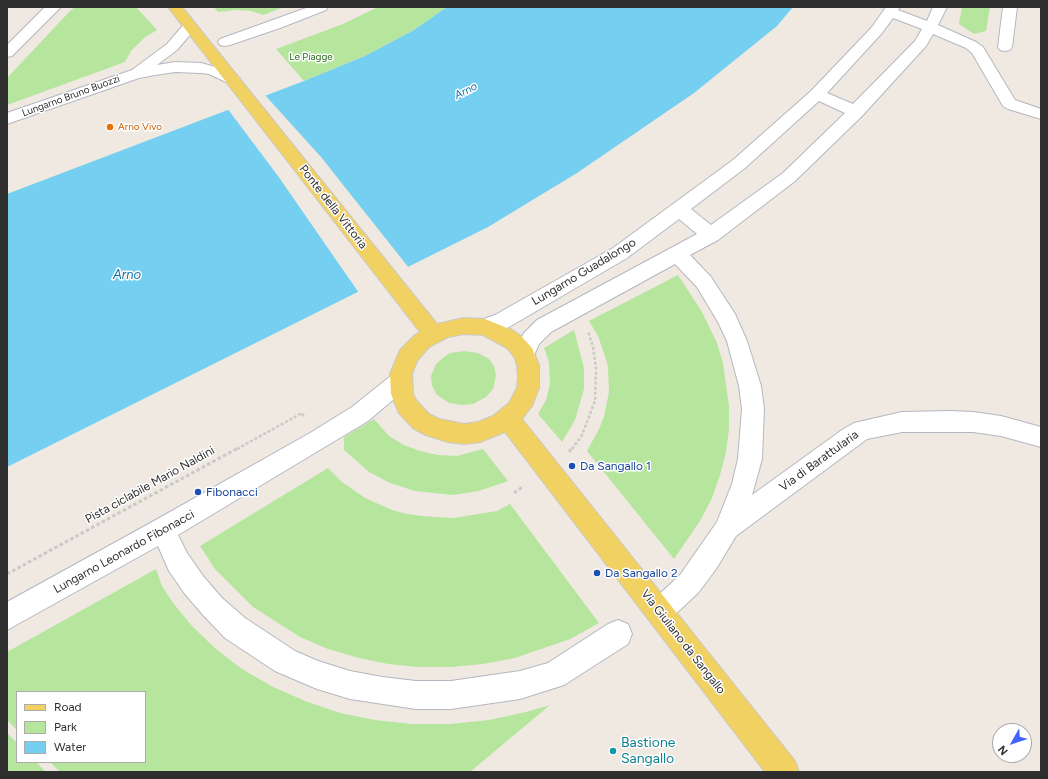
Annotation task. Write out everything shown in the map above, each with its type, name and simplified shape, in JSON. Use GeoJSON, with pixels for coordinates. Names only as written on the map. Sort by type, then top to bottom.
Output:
{"type":"FeatureCollection","features":[{"type":"Feature","properties":{"kind":"main road","name":"Ponte della Vittoria"},"geometry":{"type":"LineString","coordinates":[[175,7],[433,334]]}},
{"type":"Feature","properties":{"kind":"main road"},"geometry":{"type":"LineString","coordinates":[[454,327],[485,327],[514,342],[524,354],[529,371],[528,388],[521,405],[508,419],[488,430],[472,433],[448,432],[434,428],[421,421],[407,406],[402,394],[400,381],[403,368],[412,350],[433,334],[454,327]]}},
{"type":"Feature","properties":{"kind":"main road","name":"Via Giuliano da Sangallo"},"geometry":{"type":"LineString","coordinates":[[508,419],[784,772]]}},
{"type":"Feature","properties":{"kind":"street"},"geometry":{"type":"LineString","coordinates":[[7,52],[54,7]]}},
{"type":"Feature","properties":{"kind":"street"},"geometry":{"type":"LineString","coordinates":[[226,42],[321,7]]}},
{"type":"Feature","properties":{"kind":"street"},"geometry":{"type":"LineString","coordinates":[[524,354],[531,339],[544,326],[711,235],[789,177],[856,112],[921,43],[940,7]]}},
{"type":"Feature","properties":{"kind":"street"},"geometry":{"type":"LineString","coordinates":[[1005,47],[1010,7]]}},
{"type":"Feature","properties":{"kind":"street","name":"Lungarno Guadalongo"},"geometry":{"type":"LineString","coordinates":[[485,327],[502,321],[620,253],[739,164],[817,94],[877,30],[892,10],[972,45],[978,50],[1009,103],[1014,106],[1041,114]]}},
{"type":"Feature","properties":{"kind":"street","name":"Lungarno Bruno Buozzi"},"geometry":{"type":"LineString","coordinates":[[135,74],[172,47],[190,26]]}},
{"type":"Feature","properties":{"kind":"street","name":"Lungarno Bruno Buozzi"},"geometry":{"type":"LineString","coordinates":[[7,119],[135,74],[175,67],[201,68],[214,71],[233,80]]}},
{"type":"Feature","properties":{"kind":"street"},"geometry":{"type":"LineString","coordinates":[[817,94],[856,112]]}},
{"type":"Feature","properties":{"kind":"street"},"geometry":{"type":"LineString","coordinates":[[679,210],[711,235]]}},
{"type":"Feature","properties":{"kind":"street"},"geometry":{"type":"LineString","coordinates":[[659,612],[689,584],[707,560],[727,528],[744,484],[750,459],[753,409],[750,386],[744,362],[728,320],[704,282],[677,254]]}},
{"type":"Feature","properties":{"kind":"street","name":"Lungarno Leonardo Fibonacci"},"geometry":{"type":"LineString","coordinates":[[7,617],[163,530],[360,414],[400,381]]}},
{"type":"Feature","properties":{"kind":"street","name":"Via di Barattularia"},"geometry":{"type":"LineString","coordinates":[[727,528],[850,436],[862,430],[902,422],[958,422],[1000,426],[1041,437]]}},
{"type":"Feature","properties":{"kind":"street"},"geometry":{"type":"LineString","coordinates":[[163,530],[178,562],[194,586],[212,607],[235,628],[285,661],[316,675],[350,685],[416,695],[451,695],[520,685],[554,675],[618,634]]}},
{"type":"Feature","properties":{"kind":"path"},"geometry":{"type":"LineString","coordinates":[[570,451],[582,435],[591,413],[595,402],[597,379],[595,358],[586,326],[575,308]]}},
{"type":"Feature","properties":{"kind":"path","name":"Pista ciclabile Mario Naldini"},"geometry":{"type":"LineString","coordinates":[[7,574],[302,413]]}},
{"type":"Feature","properties":{"kind":"green space"},"geometry":{"type":"Polygon","coordinates":[[[75,7],[136,7],[157,30],[144,38],[131,51],[125,62],[7,105],[7,78],[75,7]]]}},
{"type":"Feature","properties":{"kind":"green space"},"geometry":{"type":"Polygon","coordinates":[[[214,7],[284,7],[263,15],[251,11],[236,10],[218,12],[214,7]]]}},
{"type":"Feature","properties":{"kind":"green space","name":"Le Piagge"},"geometry":{"type":"Polygon","coordinates":[[[378,7],[447,7],[414,30],[365,56],[304,81],[276,49],[343,24],[378,7]]]}},
{"type":"Feature","properties":{"kind":"green space"},"geometry":{"type":"Polygon","coordinates":[[[962,7],[990,7],[986,31],[974,34],[959,24],[962,7]]]}},
{"type":"Feature","properties":{"kind":"green space"},"geometry":{"type":"Polygon","coordinates":[[[678,275],[702,312],[717,343],[723,363],[729,406],[729,429],[726,452],[712,498],[700,521],[674,559],[587,451],[604,417],[609,392],[608,367],[605,356],[598,336],[589,321],[678,275]]]}},
{"type":"Feature","properties":{"kind":"green space"},"geometry":{"type":"Polygon","coordinates":[[[574,330],[584,368],[584,389],[575,420],[562,442],[538,414],[546,400],[550,384],[549,362],[544,348],[574,330]]]}},
{"type":"Feature","properties":{"kind":"green space"},"geometry":{"type":"Polygon","coordinates":[[[464,351],[478,353],[489,359],[494,366],[496,376],[493,389],[486,397],[473,404],[461,405],[449,403],[437,395],[432,386],[431,376],[436,364],[444,357],[450,353],[464,351]]]}},
{"type":"Feature","properties":{"kind":"green space"},"geometry":{"type":"Polygon","coordinates":[[[374,419],[389,436],[404,445],[420,451],[438,455],[457,456],[483,449],[508,481],[479,491],[453,495],[415,491],[390,483],[369,472],[344,450],[344,437],[374,419]]]}},
{"type":"Feature","properties":{"kind":"green space"},"geometry":{"type":"Polygon","coordinates":[[[328,468],[342,482],[365,498],[392,510],[407,514],[453,518],[497,511],[510,504],[599,623],[570,639],[515,658],[483,664],[451,667],[419,667],[388,664],[359,658],[328,649],[300,637],[253,607],[215,569],[200,546],[328,468]]]}},
{"type":"Feature","properties":{"kind":"green space"},"geometry":{"type":"Polygon","coordinates":[[[156,569],[162,586],[173,603],[192,626],[216,649],[242,669],[271,686],[305,701],[340,713],[375,720],[412,724],[450,724],[489,720],[550,705],[470,772],[60,772],[51,763],[146,763],[146,691],[16,691],[16,729],[7,720],[7,652],[156,569]]]}},
{"type":"Feature","properties":{"kind":"green space"},"geometry":{"type":"Polygon","coordinates":[[[7,733],[16,742],[16,763],[37,763],[46,772],[7,772],[7,733]]]}},
{"type":"Feature","properties":{"kind":"water","name":"Arno"},"geometry":{"type":"Polygon","coordinates":[[[447,7],[793,7],[777,26],[694,93],[577,173],[488,227],[7,467],[7,194],[304,81],[365,56],[414,30],[447,7]]]}},
{"type":"Feature","properties":{"kind":"pier"},"geometry":{"type":"Polygon","coordinates":[[[264,94],[321,157],[409,268],[359,293],[278,176],[227,108],[264,94]]]}},
{"type":"Feature","properties":{"kind":"place","name":"Arno Vivo"},"geometry":{"type":"Point","coordinates":[110,127]}},
{"type":"Feature","properties":{"kind":"place","name":"Da Sangallo 1"},"geometry":{"type":"Point","coordinates":[572,466]}},
{"type":"Feature","properties":{"kind":"place","name":"Fibonacci"},"geometry":{"type":"Point","coordinates":[198,492]}},
{"type":"Feature","properties":{"kind":"place","name":"Da Sangallo 2"},"geometry":{"type":"Point","coordinates":[597,573]}},
{"type":"Feature","properties":{"kind":"place","name":"Bastione Sangallo"},"geometry":{"type":"Point","coordinates":[613,751]}}]}
